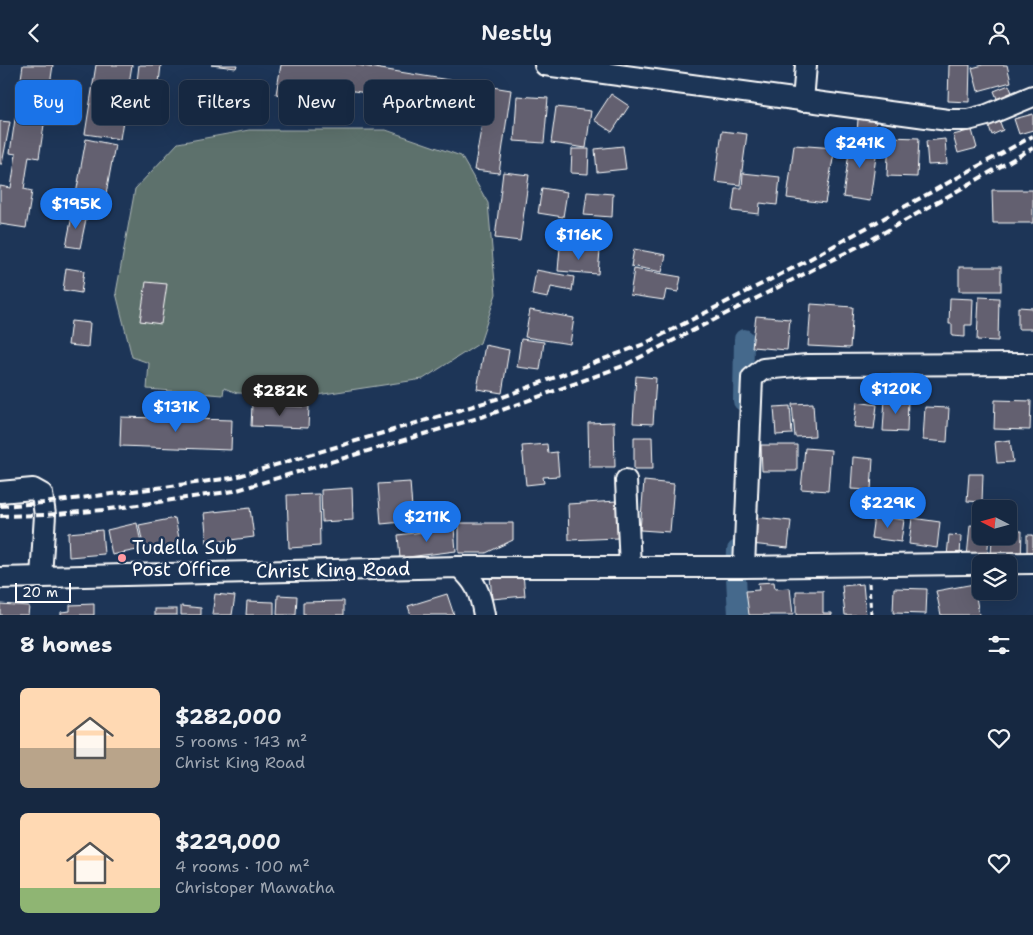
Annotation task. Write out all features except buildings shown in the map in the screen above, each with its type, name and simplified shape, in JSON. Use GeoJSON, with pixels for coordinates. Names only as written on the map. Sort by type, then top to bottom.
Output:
{"type":"FeatureCollection","features":[{"type":"Feature","properties":{"kind":"street"},"geometry":{"type":"LineString","coordinates":[[803,101],[806,65]]}},
{"type":"Feature","properties":{"kind":"street"},"geometry":{"type":"LineString","coordinates":[[551,66],[948,120],[968,121],[1033,96]]}},
{"type":"Feature","properties":{"kind":"street"},"geometry":{"type":"LineString","coordinates":[[744,567],[752,377],[763,369],[806,365],[1033,364]]}},
{"type":"Feature","properties":{"kind":"street"},"geometry":{"type":"LineString","coordinates":[[626,480],[630,567]]}},
{"type":"Feature","properties":{"kind":"street"},"geometry":{"type":"LineString","coordinates":[[0,492],[33,489],[42,494],[45,515],[41,577]]}},
{"type":"Feature","properties":{"kind":"street","name":"Christ King Road"},"geometry":{"type":"LineString","coordinates":[[0,577],[459,567],[744,567],[1033,563]]}},
{"type":"Feature","properties":{"kind":"street"},"geometry":{"type":"LineString","coordinates":[[459,567],[473,579],[482,603],[484,615]]}},
{"type":"Feature","properties":{"kind":"path"},"geometry":{"type":"LineString","coordinates":[[868,565],[871,615]]}},
{"type":"Feature","properties":{"kind":"green space"},"geometry":{"type":"Polygon","coordinates":[[[249,130],[386,130],[461,156],[488,203],[496,294],[480,343],[423,379],[317,395],[237,393],[224,388],[223,395],[147,389],[149,363],[132,357],[116,293],[135,189],[178,143],[249,130]]]}},
{"type":"Feature","properties":{"kind":"waterway"},"geometry":{"type":"LineString","coordinates":[[743,401],[744,339]]}},
{"type":"Feature","properties":{"kind":"waterway"},"geometry":{"type":"LineString","coordinates":[[737,550],[738,615]]}},
{"type":"Feature","properties":{"kind":"railway"},"geometry":{"type":"LineString","coordinates":[[0,506],[43,503],[232,478],[500,398],[644,344],[797,266],[1033,136]]}},
{"type":"Feature","properties":{"kind":"railway"},"geometry":{"type":"LineString","coordinates":[[0,516],[45,515],[103,510],[234,491],[491,414],[623,366],[867,242],[1033,148]]}},
{"type":"Feature","properties":{"kind":"place","name":"Tudella Sub Post Office"},"geometry":{"type":"Point","coordinates":[122,558]}}]}
